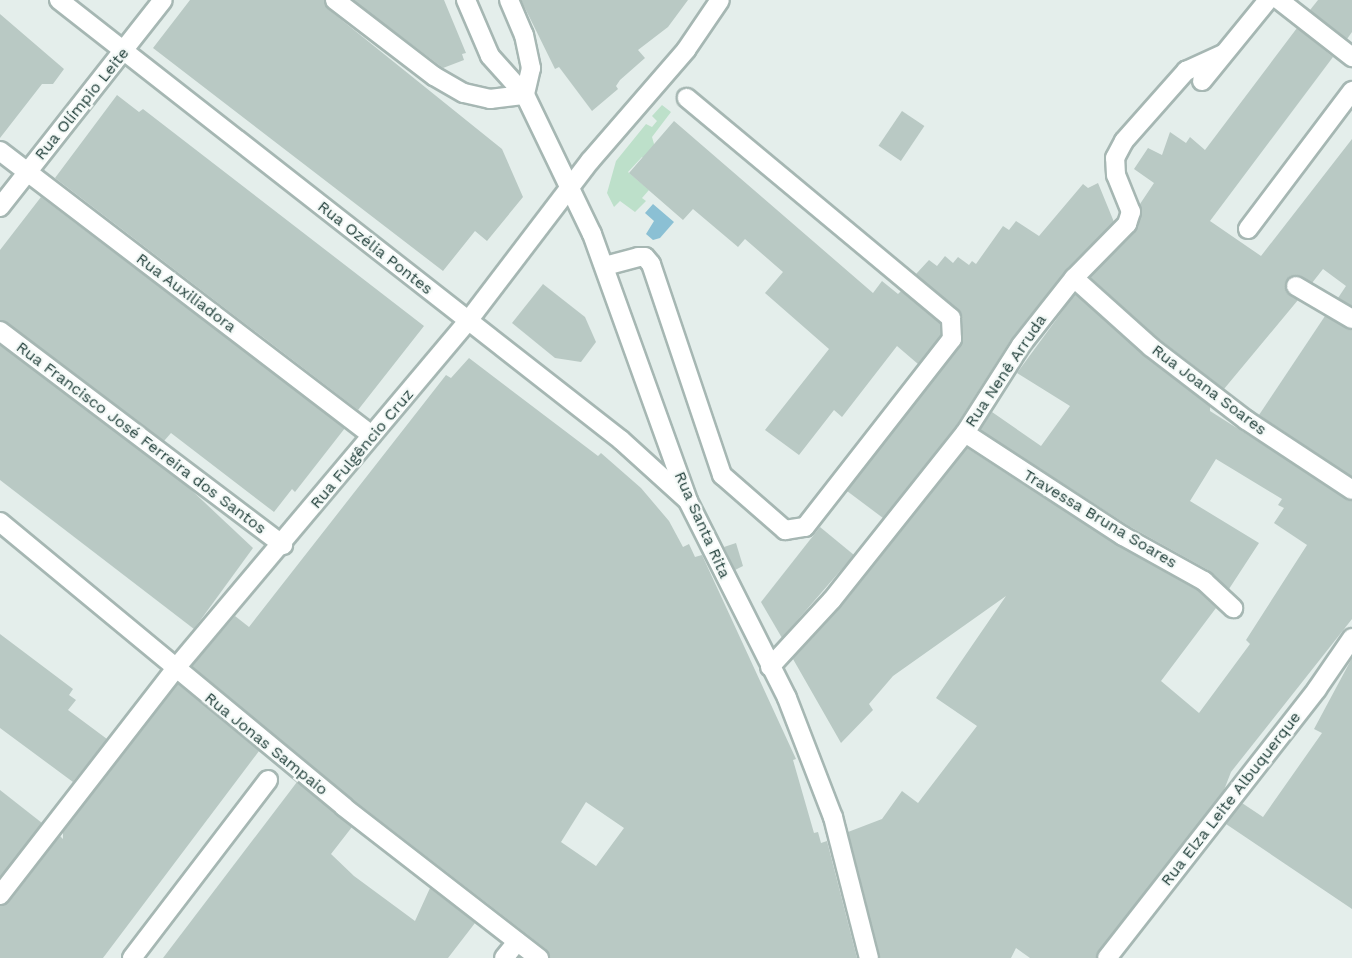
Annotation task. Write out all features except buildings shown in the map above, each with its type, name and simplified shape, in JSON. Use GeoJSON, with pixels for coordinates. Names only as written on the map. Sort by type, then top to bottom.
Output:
{"type":"FeatureCollection","features":[{"type":"Feature","properties":{"kind":"street","name":"Rua Ozélia Pontes"},"geometry":{"type":"LineString","coordinates":[[59,0],[621,440],[688,501]]}},
{"type":"Feature","properties":{"kind":"street","name":"Rua Olímpio Leite"},"geometry":{"type":"LineString","coordinates":[[0,207],[163,0]]}},
{"type":"Feature","properties":{"kind":"street"},"geometry":{"type":"LineString","coordinates":[[335,0],[434,76],[464,93],[490,99],[525,95],[531,68],[524,35],[509,0]]}},
{"type":"Feature","properties":{"kind":"street","name":"Rua Santa Rita"},"geometry":{"type":"LineString","coordinates":[[466,0],[490,56],[525,95],[572,186],[605,266],[688,501],[787,698],[833,817],[869,958]]}},
{"type":"Feature","properties":{"kind":"street","name":"Rua Fulgêncio Cruz"},"geometry":{"type":"LineString","coordinates":[[0,895],[175,669],[283,545],[468,321],[572,186],[686,50],[720,0]]}},
{"type":"Feature","properties":{"kind":"street","name":"Rua Nenê Arruda"},"geometry":{"type":"LineString","coordinates":[[1202,81],[1268,0]]}},
{"type":"Feature","properties":{"kind":"street"},"geometry":{"type":"LineString","coordinates":[[1279,0],[1352,57]]}},
{"type":"Feature","properties":{"kind":"street","name":"Rua Nenê Arruda"},"geometry":{"type":"LineString","coordinates":[[770,667],[832,600],[964,433],[1021,345],[1074,278],[1131,218],[1116,175],[1114,158],[1125,141],[1186,71],[1223,54]]}},
{"type":"Feature","properties":{"kind":"street"},"geometry":{"type":"LineString","coordinates":[[1248,229],[1352,91]]}},
{"type":"Feature","properties":{"kind":"street"},"geometry":{"type":"LineString","coordinates":[[605,266],[638,257],[645,257],[651,264],[722,475],[785,530],[806,527],[952,339],[951,318],[687,98]]}},
{"type":"Feature","properties":{"kind":"street","name":"Rua Auxiliadora"},"geometry":{"type":"LineString","coordinates":[[0,151],[372,435]]}},
{"type":"Feature","properties":{"kind":"street","name":"Rua Joana Soares"},"geometry":{"type":"LineString","coordinates":[[1074,278],[1151,347],[1237,413],[1352,490]]}},
{"type":"Feature","properties":{"kind":"street"},"geometry":{"type":"LineString","coordinates":[[1296,286],[1352,319]]}},
{"type":"Feature","properties":{"kind":"street","name":"Rua Francisco José Ferreira dos Santos"},"geometry":{"type":"LineString","coordinates":[[0,332],[283,545]]}},
{"type":"Feature","properties":{"kind":"street","name":"Travessa Bruna Soares"},"geometry":{"type":"LineString","coordinates":[[964,433],[1123,536],[1204,581],[1233,608]]}},
{"type":"Feature","properties":{"kind":"street","name":"Rua Jonas Sampaio"},"geometry":{"type":"LineString","coordinates":[[0,522],[175,669],[539,958]]}},
{"type":"Feature","properties":{"kind":"street","name":"Rua Elza Leite Albuquerque"},"geometry":{"type":"LineString","coordinates":[[1107,958],[1317,689],[1352,638]]}},
{"type":"Feature","properties":{"kind":"street"},"geometry":{"type":"LineString","coordinates":[[132,958],[268,780]]}},
{"type":"Feature","properties":{"kind":"street"},"geometry":{"type":"LineString","coordinates":[[504,958],[517,942]]}},
{"type":"Feature","properties":{"kind":"green space"},"geometry":{"type":"Polygon","coordinates":[[[662,105],[671,112],[652,137],[656,151],[650,163],[642,157],[628,172],[649,190],[642,198],[646,201],[635,212],[620,201],[614,207],[607,193],[616,161],[646,124],[652,127],[657,121],[652,116],[662,105]]]}},
{"type":"Feature","properties":{"kind":"water"},"geometry":{"type":"Polygon","coordinates":[[[653,204],[674,222],[660,238],[653,240],[646,234],[654,221],[645,213],[653,204]]]}}]}
